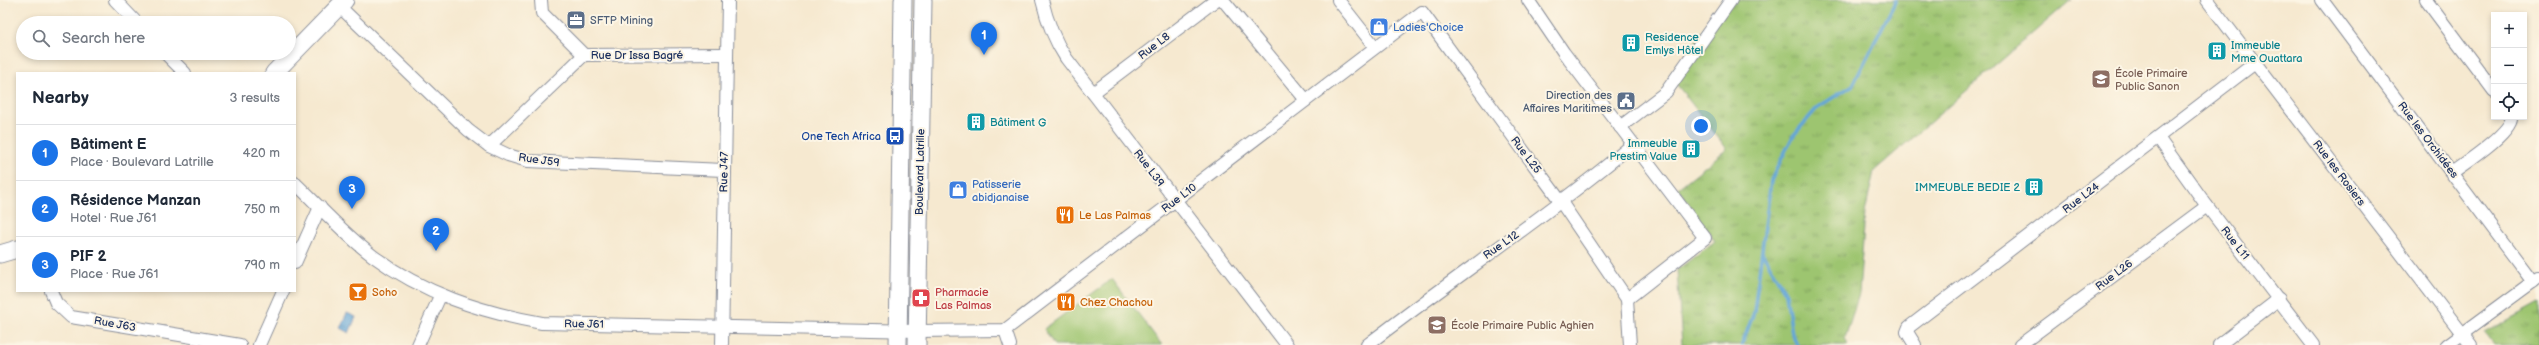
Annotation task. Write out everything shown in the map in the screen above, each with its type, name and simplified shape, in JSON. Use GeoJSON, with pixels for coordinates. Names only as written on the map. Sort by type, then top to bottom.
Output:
{"type":"FeatureCollection","features":[{"type":"Feature","properties":{"kind":"main road","name":"Boulevard Latrille"},"geometry":{"type":"LineString","coordinates":[[898,338],[903,0]]}},
{"type":"Feature","properties":{"kind":"main road","name":"Boulevard Latrille"},"geometry":{"type":"LineString","coordinates":[[917,338],[923,0]]}},
{"type":"Feature","properties":{"kind":"main road"},"geometry":{"type":"LineString","coordinates":[[296,50],[342,3]]}},
{"type":"Feature","properties":{"kind":"main road"},"geometry":{"type":"LineString","coordinates":[[275,72],[287,60]]}},
{"type":"Feature","properties":{"kind":"main road"},"geometry":{"type":"LineString","coordinates":[[0,254],[16,249]]}},
{"type":"Feature","properties":{"kind":"street"},"geometry":{"type":"LineString","coordinates":[[115,0],[130,16]]}},
{"type":"Feature","properties":{"kind":"street"},"geometry":{"type":"LineString","coordinates":[[541,0],[542,13],[584,55]]}},
{"type":"Feature","properties":{"kind":"street","name":"Rue J47"},"geometry":{"type":"LineString","coordinates":[[722,345],[723,170],[728,0]]}},
{"type":"Feature","properties":{"kind":"street","name":"Rue L39"},"geometry":{"type":"LineString","coordinates":[[1042,0],[1046,18],[1057,45],[1174,201],[1287,345]]}},
{"type":"Feature","properties":{"kind":"street","name":"Rue L8"},"geometry":{"type":"LineString","coordinates":[[1093,93],[1216,0]]}},
{"type":"Feature","properties":{"kind":"street"},"geometry":{"type":"LineString","coordinates":[[1223,0],[1306,100]]}},
{"type":"Feature","properties":{"kind":"street"},"geometry":{"type":"LineString","coordinates":[[1338,0],[1375,48]]}},
{"type":"Feature","properties":{"kind":"street"},"geometry":{"type":"LineString","coordinates":[[1528,0],[1564,53],[1705,238],[1627,299],[1630,345]]}},
{"type":"Feature","properties":{"kind":"street"},"geometry":{"type":"LineString","coordinates":[[1620,127],[1666,92],[1731,0]]}},
{"type":"Feature","properties":{"kind":"street","name":"Rue les Rosiers"},"geometry":{"type":"LineString","coordinates":[[2207,0],[2471,345]]}},
{"type":"Feature","properties":{"kind":"street","name":"Rue les Orchidées"},"geometry":{"type":"LineString","coordinates":[[2322,0],[2536,280]]}},
{"type":"Feature","properties":{"kind":"street"},"geometry":{"type":"LineString","coordinates":[[2426,0],[2491,87]]}},
{"type":"Feature","properties":{"kind":"street","name":"Rue J59"},"geometry":{"type":"LineString","coordinates":[[342,3],[449,113],[489,146],[508,155],[545,163],[723,170]]}},
{"type":"Feature","properties":{"kind":"street","name":"Rue L10"},"geometry":{"type":"LineString","coordinates":[[1005,330],[1422,12]]}},
{"type":"Feature","properties":{"kind":"street","name":"Rue L25"},"geometry":{"type":"LineString","coordinates":[[1422,12],[1561,202],[1627,299]]}},
{"type":"Feature","properties":{"kind":"street","name":"Rue Dr Issa Bagré"},"geometry":{"type":"LineString","coordinates":[[489,146],[584,55],[726,54]]}},
{"type":"Feature","properties":{"kind":"street"},"geometry":{"type":"LineString","coordinates":[[173,60],[184,72]]}},
{"type":"Feature","properties":{"kind":"street","name":"Rue L24"},"geometry":{"type":"LineString","coordinates":[[1915,345],[1907,332],[1909,327],[2159,139],[2255,63]]}},
{"type":"Feature","properties":{"kind":"street"},"geometry":{"type":"LineString","coordinates":[[2453,172],[2510,126],[2511,120]]}},
{"type":"Feature","properties":{"kind":"street","name":"Rue L11"},"geometry":{"type":"LineString","coordinates":[[2159,139],[2207,206],[2313,345]]}},
{"type":"Feature","properties":{"kind":"street","name":"Rue L12"},"geometry":{"type":"LineString","coordinates":[[1367,345],[1468,267],[1561,202],[1633,144]]}},
{"type":"Feature","properties":{"kind":"street","name":"Rue J61"},"geometry":{"type":"LineString","coordinates":[[296,183],[373,256],[440,296],[502,316],[542,323],[722,327],[917,338]]}},
{"type":"Feature","properties":{"kind":"street","name":"Rue L26"},"geometry":{"type":"LineString","coordinates":[[2020,345],[2207,206]]}},
{"type":"Feature","properties":{"kind":"street"},"geometry":{"type":"LineString","coordinates":[[296,261],[320,207]]}},
{"type":"Feature","properties":{"kind":"street"},"geometry":{"type":"LineString","coordinates":[[2447,345],[2536,280]]}},
{"type":"Feature","properties":{"kind":"street","name":"Rue J63"},"geometry":{"type":"LineString","coordinates":[[52,292],[56,303],[71,317],[240,345]]}},
{"type":"Feature","properties":{"kind":"street"},"geometry":{"type":"LineString","coordinates":[[259,345],[283,292]]}},
{"type":"Feature","properties":{"kind":"street"},"geometry":{"type":"LineString","coordinates":[[418,345],[440,296]]}},
{"type":"Feature","properties":{"kind":"street"},"geometry":{"type":"LineString","coordinates":[[2219,345],[2279,299]]}},
{"type":"Feature","properties":{"kind":"street"},"geometry":{"type":"LineString","coordinates":[[917,338],[1005,330],[1010,345]]}},
{"type":"Feature","properties":{"kind":"green space"},"geometry":{"type":"Polygon","coordinates":[[[1725,0],[2071,0],[1874,171],[1865,213],[1859,294],[1845,338],[1848,345],[1682,345],[1677,270],[1715,241],[1678,188],[1727,149],[1671,77],[1725,0]]]}},
{"type":"Feature","properties":{"kind":"green space"},"geometry":{"type":"Polygon","coordinates":[[[1112,279],[1162,345],[1054,345],[1044,329],[1112,279]]]}},
{"type":"Feature","properties":{"kind":"green space"},"geometry":{"type":"Polygon","coordinates":[[[2539,303],[2539,345],[2493,345],[2484,333],[2539,303]]]}},
{"type":"Feature","properties":{"kind":"water"},"geometry":{"type":"Polygon","coordinates":[[[347,313],[356,317],[349,333],[340,328],[347,313]]]}},
{"type":"Feature","properties":{"kind":"waterway"},"geometry":{"type":"LineString","coordinates":[[1742,345],[1754,312],[1771,180],[1793,136],[1818,107],[1853,85],[1896,0]]}},
{"type":"Feature","properties":{"kind":"waterway"},"geometry":{"type":"LineString","coordinates":[[1762,252],[1786,294],[1792,334],[1797,345]]}},
{"type":"Feature","properties":{"kind":"place","name":"SFTP Mining"},"geometry":{"type":"Point","coordinates":[576,20]}},
{"type":"Feature","properties":{"kind":"place","name":"Ladies'Choice"},"geometry":{"type":"Point","coordinates":[1379,27]}},
{"type":"Feature","properties":{"kind":"place","name":"Residence Emlys Hôtel"},"geometry":{"type":"Point","coordinates":[1631,43]}},
{"type":"Feature","properties":{"kind":"place","name":"Immeuble Mme Ouattara"},"geometry":{"type":"Point","coordinates":[2217,51]}},
{"type":"Feature","properties":{"kind":"place","name":"Bâtiment E"},"geometry":{"type":"Point","coordinates":[984,55]}},
{"type":"Feature","properties":{"kind":"place","name":"École Primaire Public Sanon"},"geometry":{"type":"Point","coordinates":[2101,79]}},
{"type":"Feature","properties":{"kind":"place","name":"Direction des Affaires Maritimes"},"geometry":{"type":"Point","coordinates":[1626,101]}},
{"type":"Feature","properties":{"kind":"place","name":"Bâtiment G"},"geometry":{"type":"Point","coordinates":[976,122]}},
{"type":"Feature","properties":{"kind":"place","name":"One Tech Africa"},"geometry":{"type":"Point","coordinates":[895,136]}},
{"type":"Feature","properties":{"kind":"place","name":"Immeuble Prestim Value"},"geometry":{"type":"Point","coordinates":[1691,149]}},
{"type":"Feature","properties":{"kind":"place","name":"IMMEUBLE BEDIE 2"},"geometry":{"type":"Point","coordinates":[2034,187]}},
{"type":"Feature","properties":{"kind":"place","name":"Patisserie abidjanaise"},"geometry":{"type":"Point","coordinates":[958,190]}},
{"type":"Feature","properties":{"kind":"place","name":"PIF 2"},"geometry":{"type":"Point","coordinates":[352,209]}},
{"type":"Feature","properties":{"kind":"place","name":"Le Las Palmas"},"geometry":{"type":"Point","coordinates":[1065,215]}},
{"type":"Feature","properties":{"kind":"place","name":"Résidence Manzan"},"geometry":{"type":"Point","coordinates":[436,251]}},
{"type":"Feature","properties":{"kind":"place","name":"Soho"},"geometry":{"type":"Point","coordinates":[358,292]}},
{"type":"Feature","properties":{"kind":"place","name":"Pharmacie Las Palmas"},"geometry":{"type":"Point","coordinates":[921,298]}},
{"type":"Feature","properties":{"kind":"place","name":"Chez Chachou"},"geometry":{"type":"Point","coordinates":[1066,302]}},
{"type":"Feature","properties":{"kind":"place","name":"École Primaire Public Aghien"},"geometry":{"type":"Point","coordinates":[1437,325]}}]}
